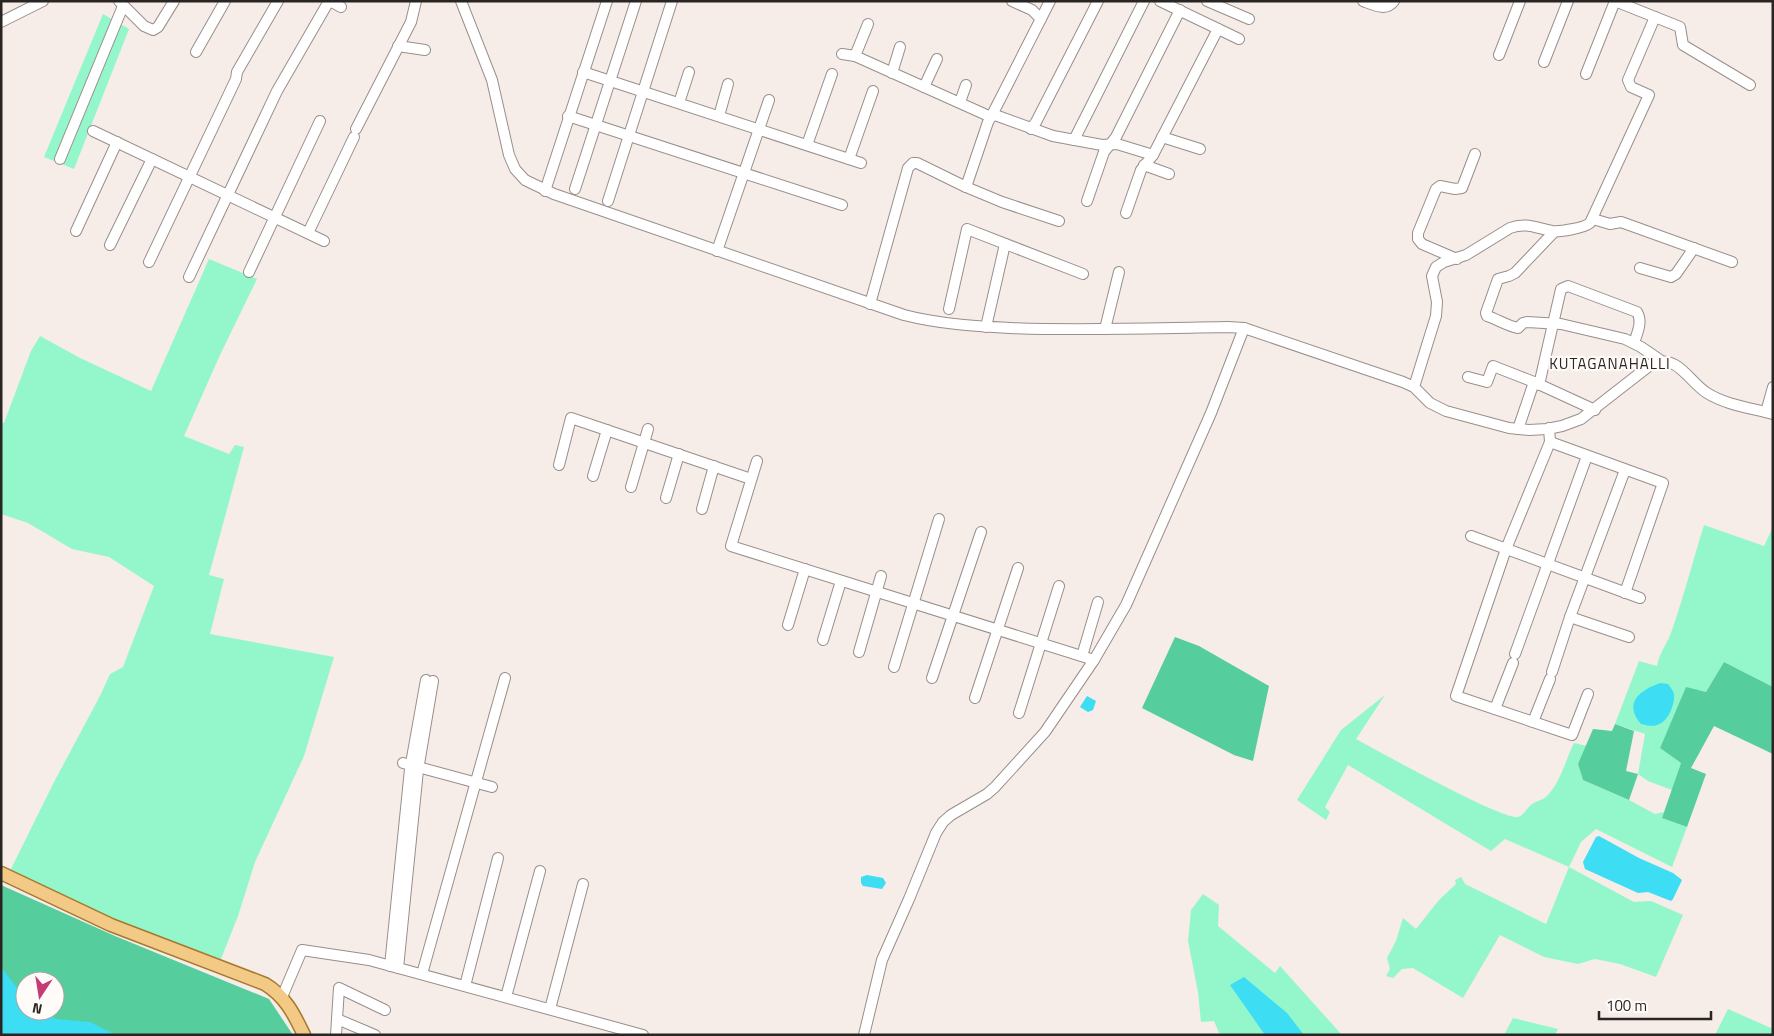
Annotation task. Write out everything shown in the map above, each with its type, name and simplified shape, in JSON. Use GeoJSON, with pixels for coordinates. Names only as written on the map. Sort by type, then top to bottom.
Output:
{"type":"FeatureCollection","features":[{"type":"Feature","properties":{"kind":"main road"},"geometry":{"type":"LineString","coordinates":[[1,873],[111,925],[251,977],[274,989],[290,1007],[304,1035]]}},
{"type":"Feature","properties":{"kind":"street"},"geometry":{"type":"LineString","coordinates":[[1,22],[43,1]]}},
{"type":"Feature","properties":{"kind":"street"},"geometry":{"type":"LineString","coordinates":[[60,160],[121,4],[144,26],[153,30],[158,27],[174,1]]}},
{"type":"Feature","properties":{"kind":"street"},"geometry":{"type":"LineString","coordinates":[[196,52],[225,1]]}},
{"type":"Feature","properties":{"kind":"street"},"geometry":{"type":"LineString","coordinates":[[149,262],[236,79],[237,72],[278,1]]}},
{"type":"Feature","properties":{"kind":"street"},"geometry":{"type":"LineString","coordinates":[[189,277],[277,92],[329,1],[341,7]]}},
{"type":"Feature","properties":{"kind":"street"},"geometry":{"type":"LineString","coordinates":[[308,233],[355,133],[412,22],[416,1]]}},
{"type":"Feature","properties":{"kind":"street"},"geometry":{"type":"LineString","coordinates":[[461,1],[492,80],[509,154],[516,169],[525,180],[545,191],[870,304],[928,322],[986,327],[1045,329],[1228,326],[1244,328],[1414,387],[1430,403],[1446,411],[1509,428],[1529,430],[1549,428],[1581,419],[1595,410],[1653,362],[1660,360],[1670,361],[1707,393],[1720,399],[1769,413],[1773,387]]}},
{"type":"Feature","properties":{"kind":"street"},"geometry":{"type":"LineString","coordinates":[[545,191],[607,1]]}},
{"type":"Feature","properties":{"kind":"street"},"geometry":{"type":"LineString","coordinates":[[575,189],[636,1]]}},
{"type":"Feature","properties":{"kind":"street"},"geometry":{"type":"LineString","coordinates":[[608,201],[672,1]]}},
{"type":"Feature","properties":{"kind":"street"},"geometry":{"type":"LineString","coordinates":[[1013,1],[1032,10],[1041,19]]}},
{"type":"Feature","properties":{"kind":"street"},"geometry":{"type":"LineString","coordinates":[[966,187],[991,117],[1050,1]]}},
{"type":"Feature","properties":{"kind":"street"},"geometry":{"type":"LineString","coordinates":[[1031,128],[1036,122],[1098,1]]}},
{"type":"Feature","properties":{"kind":"street"},"geometry":{"type":"LineString","coordinates":[[1074,140],[1144,1]]}},
{"type":"Feature","properties":{"kind":"street"},"geometry":{"type":"LineString","coordinates":[[1160,1],[1239,39]]}},
{"type":"Feature","properties":{"kind":"street"},"geometry":{"type":"LineString","coordinates":[[1207,1],[1230,5],[1249,20]]}},
{"type":"Feature","properties":{"kind":"street"},"geometry":{"type":"LineString","coordinates":[[1364,1],[1385,8],[1394,1]]}},
{"type":"Feature","properties":{"kind":"street"},"geometry":{"type":"LineString","coordinates":[[1499,55],[1520,1]]}},
{"type":"Feature","properties":{"kind":"street"},"geometry":{"type":"LineString","coordinates":[[1544,62],[1568,1]]}},
{"type":"Feature","properties":{"kind":"street"},"geometry":{"type":"LineString","coordinates":[[1586,74],[1615,1],[1680,27],[1683,45],[1750,85]]}},
{"type":"Feature","properties":{"kind":"street"},"geometry":{"type":"LineString","coordinates":[[1087,201],[1104,152],[1116,137],[1180,10]]}},
{"type":"Feature","properties":{"kind":"street"},"geometry":{"type":"LineString","coordinates":[[1414,387],[1436,316],[1437,302],[1432,276],[1436,267],[1444,262],[1457,259],[1516,225],[1530,225],[1554,232],[1587,226],[1592,219],[1649,95],[1631,87],[1628,80],[1655,17]]}},
{"type":"Feature","properties":{"kind":"street"},"geometry":{"type":"LineString","coordinates":[[855,56],[868,24]]}},
{"type":"Feature","properties":{"kind":"street"},"geometry":{"type":"LineString","coordinates":[[1126,213],[1141,170],[1153,155],[1218,29]]}},
{"type":"Feature","properties":{"kind":"street"},"geometry":{"type":"LineString","coordinates":[[398,46],[425,50]]}},
{"type":"Feature","properties":{"kind":"street"},"geometry":{"type":"LineString","coordinates":[[892,73],[900,47]]}},
{"type":"Feature","properties":{"kind":"street"},"geometry":{"type":"LineString","coordinates":[[842,54],[855,56],[991,117],[1001,116],[1054,136],[1102,145],[1117,144],[1153,155]]}},
{"type":"Feature","properties":{"kind":"street"},"geometry":{"type":"LineString","coordinates":[[924,87],[937,59]]}},
{"type":"Feature","properties":{"kind":"street"},"geometry":{"type":"LineString","coordinates":[[583,72],[861,163]]}},
{"type":"Feature","properties":{"kind":"street"},"geometry":{"type":"LineString","coordinates":[[679,104],[689,72]]}},
{"type":"Feature","properties":{"kind":"street"},"geometry":{"type":"LineString","coordinates":[[807,145],[832,74]]}},
{"type":"Feature","properties":{"kind":"street"},"geometry":{"type":"LineString","coordinates":[[719,116],[728,84]]}},
{"type":"Feature","properties":{"kind":"street"},"geometry":{"type":"LineString","coordinates":[[960,102],[966,85]]}},
{"type":"Feature","properties":{"kind":"street"},"geometry":{"type":"LineString","coordinates":[[849,159],[873,91]]}},
{"type":"Feature","properties":{"kind":"street"},"geometry":{"type":"LineString","coordinates":[[717,251],[769,100]]}},
{"type":"Feature","properties":{"kind":"street"},"geometry":{"type":"LineString","coordinates":[[568,116],[842,205]]}},
{"type":"Feature","properties":{"kind":"street"},"geometry":{"type":"LineString","coordinates":[[249,272],[320,121]]}},
{"type":"Feature","properties":{"kind":"street"},"geometry":{"type":"LineString","coordinates":[[93,131],[324,241]]}},
{"type":"Feature","properties":{"kind":"street"},"geometry":{"type":"LineString","coordinates":[[1162,137],[1200,150]]}},
{"type":"Feature","properties":{"kind":"street"},"geometry":{"type":"LineString","coordinates":[[76,231],[117,142]]}},
{"type":"Feature","properties":{"kind":"street"},"geometry":{"type":"LineString","coordinates":[[1457,259],[1422,244],[1418,239],[1418,233],[1436,189],[1440,186],[1455,189],[1462,188],[1474,154]]}},
{"type":"Feature","properties":{"kind":"street"},"geometry":{"type":"LineString","coordinates":[[110,245],[152,159]]}},
{"type":"Feature","properties":{"kind":"street"},"geometry":{"type":"LineString","coordinates":[[870,304],[910,165],[918,163],[966,187],[1002,202],[1059,221]]}},
{"type":"Feature","properties":{"kind":"street"},"geometry":{"type":"LineString","coordinates":[[1144,165],[1169,174]]}},
{"type":"Feature","properties":{"kind":"street"},"geometry":{"type":"LineString","coordinates":[[1592,219],[1610,224],[1621,222],[1732,262]]}},
{"type":"Feature","properties":{"kind":"street"},"geometry":{"type":"LineString","coordinates":[[949,309],[967,229],[1083,274]]}},
{"type":"Feature","properties":{"kind":"street"},"geometry":{"type":"LineString","coordinates":[[1554,232],[1514,273],[1498,279],[1486,313],[1487,316],[1502,321],[1514,328],[1518,328],[1527,322],[1554,324],[1625,339],[1660,360]]}},
{"type":"Feature","properties":{"kind":"street"},"geometry":{"type":"LineString","coordinates":[[986,327],[1005,244]]}},
{"type":"Feature","properties":{"kind":"street"},"geometry":{"type":"LineString","coordinates":[[1640,268],[1671,277],[1676,274],[1694,248]]}},
{"type":"Feature","properties":{"kind":"street"},"geometry":{"type":"LineString","coordinates":[[1105,329],[1119,272]]}},
{"type":"Feature","properties":{"kind":"street"},"geometry":{"type":"LineString","coordinates":[[1518,429],[1537,383],[1554,324],[1561,289],[1568,286],[1637,312],[1640,317],[1640,323],[1634,343]]}},
{"type":"Feature","properties":{"kind":"street"},"geometry":{"type":"LineString","coordinates":[[864,1035],[882,960],[936,833],[951,814],[995,787],[1045,732],[1094,660],[1126,605],[1211,412],[1244,328]]}},
{"type":"Feature","properties":{"kind":"street"},"geometry":{"type":"LineString","coordinates":[[1468,376],[1488,382],[1493,366],[1537,383],[1595,410]]}},
{"type":"Feature","properties":{"kind":"street"},"geometry":{"type":"LineString","coordinates":[[559,465],[571,418],[751,479]]}},
{"type":"Feature","properties":{"kind":"street"},"geometry":{"type":"LineString","coordinates":[[1549,428],[1550,442],[1506,550],[1456,696],[1572,735],[1588,694]]}},
{"type":"Feature","properties":{"kind":"street"},"geometry":{"type":"LineString","coordinates":[[631,487],[648,429]]}},
{"type":"Feature","properties":{"kind":"street"},"geometry":{"type":"LineString","coordinates":[[593,476],[607,430]]}},
{"type":"Feature","properties":{"kind":"street"},"geometry":{"type":"LineString","coordinates":[[1550,442],[1663,483],[1625,593]]}},
{"type":"Feature","properties":{"kind":"street"},"geometry":{"type":"LineString","coordinates":[[666,498],[679,454]]}},
{"type":"Feature","properties":{"kind":"street"},"geometry":{"type":"LineString","coordinates":[[1495,709],[1587,456]]}},
{"type":"Feature","properties":{"kind":"street"},"geometry":{"type":"LineString","coordinates":[[757,461],[731,546],[1094,660]]}},
{"type":"Feature","properties":{"kind":"street"},"geometry":{"type":"LineString","coordinates":[[702,509],[714,466]]}},
{"type":"Feature","properties":{"kind":"street"},"geometry":{"type":"LineString","coordinates":[[1533,722],[1570,617],[1626,470]]}},
{"type":"Feature","properties":{"kind":"street"},"geometry":{"type":"LineString","coordinates":[[894,666],[939,519]]}},
{"type":"Feature","properties":{"kind":"street"},"geometry":{"type":"LineString","coordinates":[[932,678],[981,532]]}},
{"type":"Feature","properties":{"kind":"street"},"geometry":{"type":"LineString","coordinates":[[1470,536],[1640,598]]}},
{"type":"Feature","properties":{"kind":"street"},"geometry":{"type":"LineString","coordinates":[[975,698],[1018,568]]}},
{"type":"Feature","properties":{"kind":"street"},"geometry":{"type":"LineString","coordinates":[[788,625],[805,569]]}},
{"type":"Feature","properties":{"kind":"street"},"geometry":{"type":"LineString","coordinates":[[858,652],[882,576]]}},
{"type":"Feature","properties":{"kind":"street"},"geometry":{"type":"LineString","coordinates":[[823,640],[842,581]]}},
{"type":"Feature","properties":{"kind":"street"},"geometry":{"type":"LineString","coordinates":[[1019,713],[1059,586]]}},
{"type":"Feature","properties":{"kind":"street"},"geometry":{"type":"LineString","coordinates":[[1082,656],[1098,602]]}},
{"type":"Feature","properties":{"kind":"street"},"geometry":{"type":"LineString","coordinates":[[1570,617],[1629,637]]}},
{"type":"Feature","properties":{"kind":"street"},"geometry":{"type":"LineString","coordinates":[[422,974],[505,678]]}},
{"type":"Feature","properties":{"kind":"street"},"geometry":{"type":"LineString","coordinates":[[394,967],[411,765],[430,680]]}},
{"type":"Feature","properties":{"kind":"street"},"geometry":{"type":"LineString","coordinates":[[411,765],[492,787]]}},
{"type":"Feature","properties":{"kind":"street"},"geometry":{"type":"LineString","coordinates":[[465,986],[498,858]]}},
{"type":"Feature","properties":{"kind":"street"},"geometry":{"type":"LineString","coordinates":[[506,997],[540,871]]}},
{"type":"Feature","properties":{"kind":"street"},"geometry":{"type":"LineString","coordinates":[[550,1009],[582,884]]}},
{"type":"Feature","properties":{"kind":"street"},"geometry":{"type":"LineString","coordinates":[[282,998],[302,950],[369,960],[550,1009],[604,1030],[643,1035]]}},
{"type":"Feature","properties":{"kind":"street"},"geometry":{"type":"LineString","coordinates":[[336,1035],[339,988],[385,1010]]}},
{"type":"Feature","properties":{"kind":"street"},"geometry":{"type":"LineString","coordinates":[[337,1019],[375,1035]]}},
{"type":"Feature","properties":{"kind":"green space"},"geometry":{"type":"Polygon","coordinates":[[[103,14],[129,29],[74,169],[44,157],[103,14]]]}},
{"type":"Feature","properties":{"kind":"green space"},"geometry":{"type":"Polygon","coordinates":[[[209,259],[257,279],[220,355],[184,436],[229,454],[235,445],[244,447],[209,575],[224,579],[210,634],[334,657],[304,756],[255,862],[238,916],[221,959],[125,925],[10,871],[110,674],[123,667],[154,586],[109,557],[72,549],[28,523],[1,514],[1,423],[4,423],[31,351],[40,336],[80,358],[151,391],[209,259]]]}},
{"type":"Feature","properties":{"kind":"green space"},"geometry":{"type":"Polygon","coordinates":[[[1704,525],[1764,546],[1773,527],[1773,687],[1724,662],[1706,692],[1686,688],[1660,748],[1681,763],[1672,790],[1648,781],[1638,774],[1645,734],[1615,724],[1639,661],[1657,666],[1676,617],[1704,525]]]}},
{"type":"Feature","properties":{"kind":"green space"},"geometry":{"type":"Polygon","coordinates":[[[1175,637],[1199,646],[1269,686],[1253,761],[1234,755],[1142,708],[1175,637]]]}},
{"type":"Feature","properties":{"kind":"green space"},"geometry":{"type":"Polygon","coordinates":[[[1724,662],[1773,687],[1773,754],[1714,726],[1691,768],[1706,774],[1687,827],[1662,818],[1681,763],[1660,748],[1686,687],[1706,692],[1724,662]]]}},
{"type":"Feature","properties":{"kind":"green space"},"geometry":{"type":"Polygon","coordinates":[[[1385,695],[1356,739],[1466,797],[1508,815],[1518,817],[1532,804],[1546,797],[1559,778],[1574,743],[1587,746],[1578,764],[1583,780],[1629,800],[1655,814],[1664,812],[1662,818],[1687,827],[1672,867],[1596,829],[1581,842],[1569,867],[1505,839],[1491,851],[1348,765],[1325,807],[1330,812],[1326,820],[1297,800],[1341,730],[1385,695]]]}},
{"type":"Feature","properties":{"kind":"green space"},"geometry":{"type":"Polygon","coordinates":[[[1615,724],[1634,731],[1626,771],[1638,774],[1629,800],[1583,780],[1578,764],[1593,729],[1612,731],[1615,724]]]}},
{"type":"Feature","properties":{"kind":"green space"},"geometry":{"type":"Polygon","coordinates":[[[1569,867],[1634,902],[1651,901],[1683,915],[1656,977],[1620,964],[1595,959],[1578,964],[1544,957],[1500,935],[1463,998],[1413,968],[1402,969],[1393,978],[1386,976],[1390,969],[1387,958],[1396,941],[1403,918],[1416,929],[1439,900],[1456,884],[1455,880],[1461,877],[1465,884],[1546,924],[1569,867]]]}},
{"type":"Feature","properties":{"kind":"green space"},"geometry":{"type":"Polygon","coordinates":[[[1,885],[115,936],[269,999],[293,1035],[1,1035],[1,885]]]}},
{"type":"Feature","properties":{"kind":"green space"},"geometry":{"type":"Polygon","coordinates":[[[1203,894],[1219,905],[1218,926],[1275,973],[1280,966],[1342,1035],[1220,1035],[1214,1021],[1201,1022],[1198,992],[1188,941],[1191,910],[1203,894]]]}},
{"type":"Feature","properties":{"kind":"green space"},"geometry":{"type":"Polygon","coordinates":[[[1728,1009],[1773,1029],[1773,1035],[1715,1035],[1728,1009]]]}},
{"type":"Feature","properties":{"kind":"green space"},"geometry":{"type":"Polygon","coordinates":[[[1513,1018],[1558,1029],[1555,1035],[1504,1035],[1513,1018]]]}},
{"type":"Feature","properties":{"kind":"water"},"geometry":{"type":"Polygon","coordinates":[[[1660,683],[1668,684],[1674,693],[1670,712],[1657,725],[1641,724],[1634,710],[1636,698],[1646,689],[1660,683]]]}},
{"type":"Feature","properties":{"kind":"water"},"geometry":{"type":"Polygon","coordinates":[[[1087,696],[1096,701],[1093,710],[1088,712],[1080,707],[1087,696]]]}},
{"type":"Feature","properties":{"kind":"water"},"geometry":{"type":"Polygon","coordinates":[[[1599,836],[1639,858],[1673,873],[1682,880],[1673,899],[1671,901],[1648,892],[1638,893],[1585,869],[1583,862],[1596,837],[1599,836]]]}},
{"type":"Feature","properties":{"kind":"water"},"geometry":{"type":"Polygon","coordinates":[[[867,875],[883,878],[886,883],[882,889],[863,886],[861,877],[867,875]]]}},
{"type":"Feature","properties":{"kind":"water"},"geometry":{"type":"Polygon","coordinates":[[[1,967],[15,985],[15,1021],[65,1020],[90,1022],[113,1035],[1,1035],[1,967]]]}},
{"type":"Feature","properties":{"kind":"water"},"geometry":{"type":"Polygon","coordinates":[[[1244,977],[1287,1013],[1304,1035],[1265,1035],[1230,985],[1244,977]]]}},
{"type":"Feature","properties":{"kind":"district","name":"KUTAGANAHALLI"},"geometry":{"type":"Point","coordinates":[1610,364]}}]}
